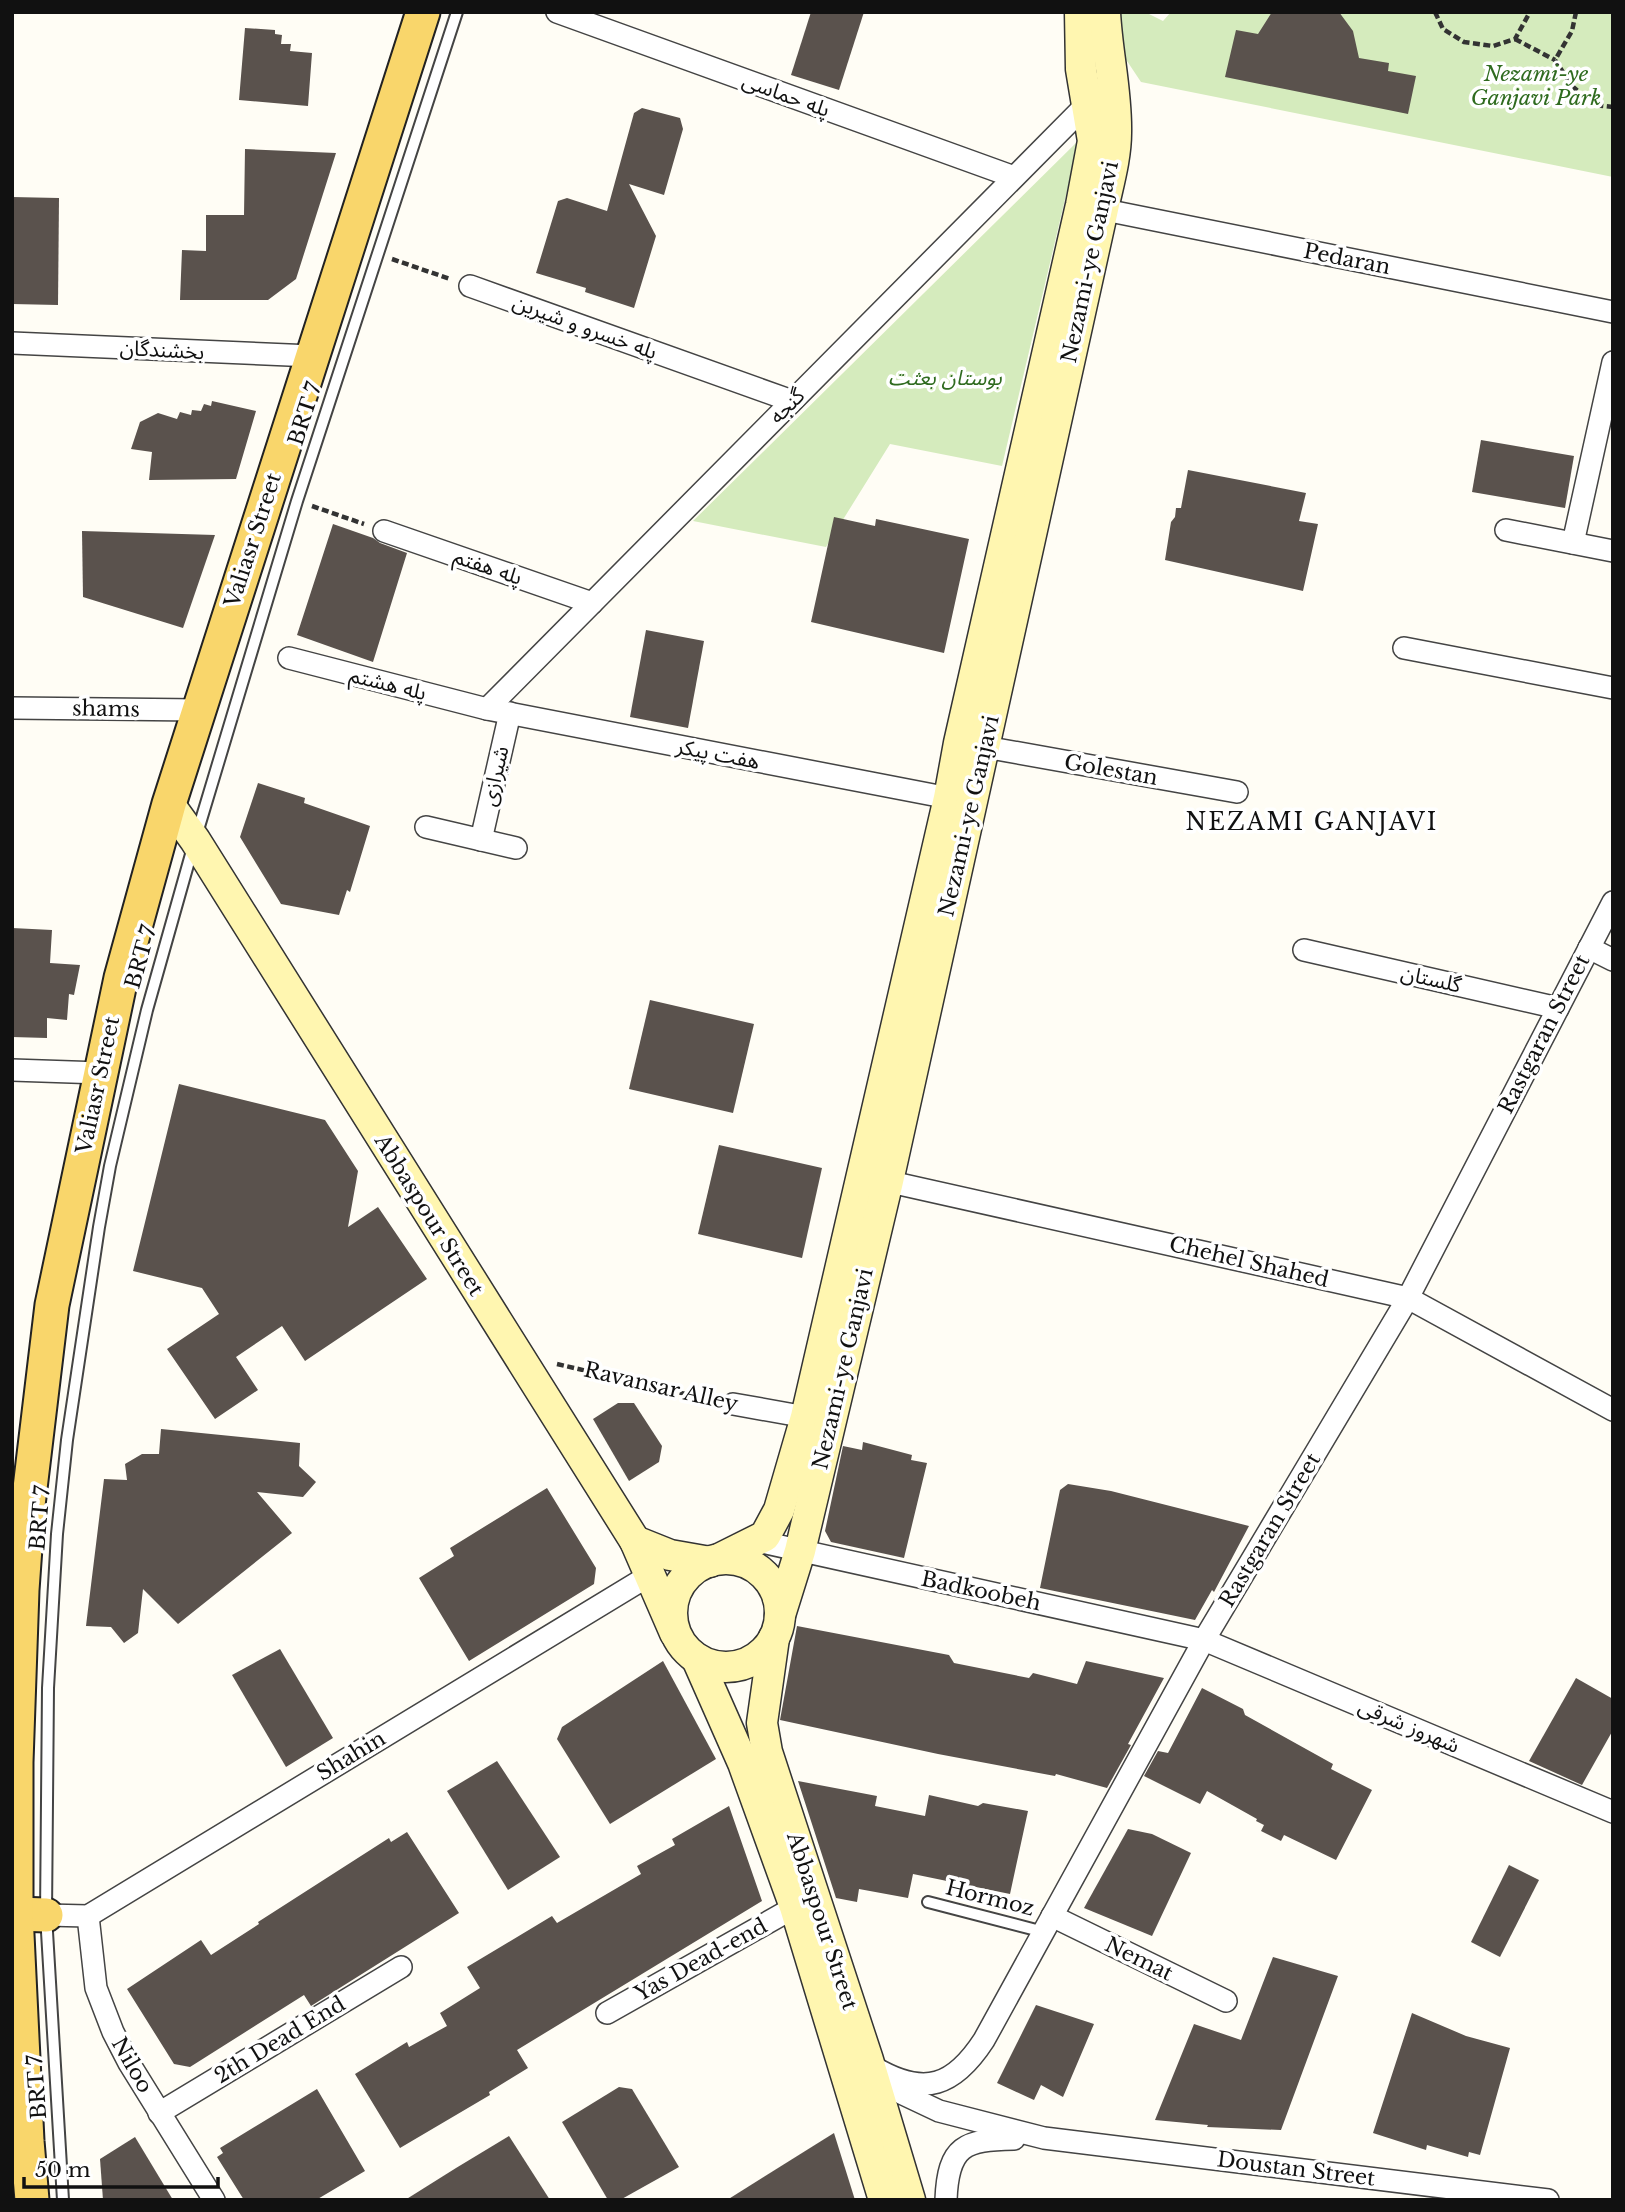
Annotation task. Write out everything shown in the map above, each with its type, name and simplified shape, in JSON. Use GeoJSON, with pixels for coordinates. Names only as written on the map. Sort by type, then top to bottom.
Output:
{"type":"FeatureCollection","features":[{"type":"Feature","properties":{"kind":"main road","name":"Valiasr Street"},"geometry":{"type":"LineString","coordinates":[[32,2200],[20,2141],[31,1914],[14,1762],[28,1505],[52,1304],[121,978],[169,804],[423,12]]}},
{"type":"Feature","properties":{"kind":"main road","name":"Nezami-ye Ganjavi"},"geometry":{"type":"LineString","coordinates":[[1080,12],[1081,69],[1093,141],[1092,207]]}},
{"type":"Feature","properties":{"kind":"main road","name":"Nezami-ye Ganjavi"},"geometry":{"type":"LineString","coordinates":[[777,1626],[800,1550],[874,1178],[1092,207],[1116,136],[1115,90],[1105,12]]}},
{"type":"Feature","properties":{"kind":"main road"},"geometry":{"type":"LineString","coordinates":[[1088,103],[1115,90]]}},
{"type":"Feature","properties":{"kind":"main road","name":"Abbaspour Street"},"geometry":{"type":"LineString","coordinates":[[169,804],[195,840],[635,1541],[675,1633]]}},
{"type":"Feature","properties":{"kind":"main road","name":"Nezami-ye Ganjavi"},"geometry":{"type":"LineString","coordinates":[[715,1561],[765,1536],[779,1510],[874,1178]]}},
{"type":"Feature","properties":{"kind":"main road"},"geometry":{"type":"LineString","coordinates":[[635,1541],[670,1555],[715,1561],[735,1560],[762,1573],[772,1585],[778,1599],[777,1626],[766,1651],[740,1666],[710,1666],[684,1648],[675,1633],[671,1616],[674,1598],[694,1569],[715,1561]]}},
{"type":"Feature","properties":{"kind":"main road","name":"Abbaspour Street"},"geometry":{"type":"LineString","coordinates":[[777,1626],[762,1723],[767,1752],[872,2064],[910,2200]]}},
{"type":"Feature","properties":{"kind":"main road","name":"Abbaspour Street"},"geometry":{"type":"LineString","coordinates":[[697,1659],[743,1763],[795,1907],[884,2200]]}},
{"type":"Feature","properties":{"kind":"street","name":"پله حماسی"},"geometry":{"type":"LineString","coordinates":[[557,12],[1014,177]]}},
{"type":"Feature","properties":{"kind":"street","name":"گنجه"},"geometry":{"type":"LineString","coordinates":[[487,709],[1088,103]]}},
{"type":"Feature","properties":{"kind":"street","name":"Pedaran"},"geometry":{"type":"LineString","coordinates":[[1092,207],[1613,312]]}},
{"type":"Feature","properties":{"kind":"street","name":"پله خسرو و شیرین"},"geometry":{"type":"LineString","coordinates":[[470,286],[792,401]]}},
{"type":"Feature","properties":{"kind":"street","name":"بخشندگان"},"geometry":{"type":"LineString","coordinates":[[12,343],[312,356]]}},
{"type":"Feature","properties":{"kind":"street"},"geometry":{"type":"LineString","coordinates":[[1573,543],[1613,362]]}},
{"type":"Feature","properties":{"kind":"street"},"geometry":{"type":"LineString","coordinates":[[1506,530],[1613,551]]}},
{"type":"Feature","properties":{"kind":"street","name":"پله هفتم"},"geometry":{"type":"LineString","coordinates":[[384,531],[592,603]]}},
{"type":"Feature","properties":{"kind":"street"},"geometry":{"type":"LineString","coordinates":[[1404,648],[1613,688]]}},
{"type":"Feature","properties":{"kind":"street","name":"پله هشتم"},"geometry":{"type":"LineString","coordinates":[[289,658],[487,709]]}},
{"type":"Feature","properties":{"kind":"street","name":"shams"},"geometry":{"type":"LineString","coordinates":[[12,708],[199,710]]}},
{"type":"Feature","properties":{"kind":"street","name":"هفت پیکر"},"geometry":{"type":"LineString","coordinates":[[487,709],[961,800]]}},
{"type":"Feature","properties":{"kind":"street","name":"شیرازی"},"geometry":{"type":"LineString","coordinates":[[481,840],[510,713]]}},
{"type":"Feature","properties":{"kind":"street","name":"Golestan"},"geometry":{"type":"LineString","coordinates":[[972,745],[1237,792]]}},
{"type":"Feature","properties":{"kind":"street"},"geometry":{"type":"LineString","coordinates":[[426,827],[516,848]]}},
{"type":"Feature","properties":{"kind":"street","name":"Rastgaran Street"},"geometry":{"type":"LineString","coordinates":[[872,2064],[896,2079],[922,2084],[942,2081],[956,2074],[971,2061],[1204,1640],[1408,1298],[1613,902]]}},
{"type":"Feature","properties":{"kind":"street"},"geometry":{"type":"LineString","coordinates":[[1589,948],[1613,960]]}},
{"type":"Feature","properties":{"kind":"street","name":"گلستان"},"geometry":{"type":"LineString","coordinates":[[1304,950],[1558,1008]]}},
{"type":"Feature","properties":{"kind":"street"},"geometry":{"type":"LineString","coordinates":[[12,1070],[101,1073]]}},
{"type":"Feature","properties":{"kind":"street","name":"Chehel Shahed"},"geometry":{"type":"LineString","coordinates":[[874,1178],[1408,1298],[1613,1410]]}},
{"type":"Feature","properties":{"kind":"street","name":"Ravansar Alley"},"geometry":{"type":"LineString","coordinates":[[733,1404],[806,1417]]}},
{"type":"Feature","properties":{"kind":"street","name":"Badkoobeh"},"geometry":{"type":"LineString","coordinates":[[757,1541],[1204,1640]]}},
{"type":"Feature","properties":{"kind":"street","name":"Shahin"},"geometry":{"type":"LineString","coordinates":[[88,1916],[650,1575]]}},
{"type":"Feature","properties":{"kind":"street","name":"شهروز شرقی"},"geometry":{"type":"LineString","coordinates":[[1204,1640],[1613,1812]]}},
{"type":"Feature","properties":{"kind":"street","name":"Yas Dead-end"},"geometry":{"type":"LineString","coordinates":[[607,2012],[795,1907]]}},
{"type":"Feature","properties":{"kind":"street"},"geometry":{"type":"LineString","coordinates":[[31,1914],[88,1916]]}},
{"type":"Feature","properties":{"kind":"street","name":"Niloo"},"geometry":{"type":"LineString","coordinates":[[88,1916],[94,1972],[101,2004],[129,2063],[214,2200]]}},
{"type":"Feature","properties":{"kind":"street","name":"Nemat"},"geometry":{"type":"LineString","coordinates":[[1048,1924],[1226,2001]]}},
{"type":"Feature","properties":{"kind":"street","name":"2th Dead End"},"geometry":{"type":"LineString","coordinates":[[159,2113],[401,1967]]}},
{"type":"Feature","properties":{"kind":"street","name":"Doustan Street"},"geometry":{"type":"LineString","coordinates":[[872,2064],[904,2094],[939,2111],[1044,2138],[1548,2200]]}},
{"type":"Feature","properties":{"kind":"street","name":"Doustan Street"},"geometry":{"type":"LineString","coordinates":[[946,2200],[951,2169],[963,2147],[993,2139],[1044,2138]]}},
{"type":"Feature","properties":{"kind":"lane","name":"BRT 7"},"geometry":{"type":"LineString","coordinates":[[63,2200],[31,1914],[57,1534],[75,1376],[113,1153],[147,1010],[297,501],[457,12]]}},
{"type":"Feature","properties":{"kind":"lane","name":"Hormoz"},"geometry":{"type":"LineString","coordinates":[[928,1902],[1048,1924]]}},
{"type":"Feature","properties":{"kind":"path"},"geometry":{"type":"LineString","coordinates":[[1435,12],[1443,29],[1464,42],[1493,46],[1515,39],[1530,12]]}},
{"type":"Feature","properties":{"kind":"path"},"geometry":{"type":"LineString","coordinates":[[1555,60],[1572,31],[1576,12]]}},
{"type":"Feature","properties":{"kind":"path"},"geometry":{"type":"LineString","coordinates":[[1515,39],[1555,60],[1572,86],[1594,105],[1613,107]]}},
{"type":"Feature","properties":{"kind":"path"},"geometry":{"type":"LineString","coordinates":[[377,254],[470,286]]}},
{"type":"Feature","properties":{"kind":"path"},"geometry":{"type":"LineString","coordinates":[[297,501],[384,531]]}},
{"type":"Feature","properties":{"kind":"path","name":"Ravansar Alley"},"geometry":{"type":"LineString","coordinates":[[516,1354],[733,1404]]}},
{"type":"Feature","properties":{"kind":"green space","name":"Nezami-ye Ganjavi Park"},"geometry":{"type":"Polygon","coordinates":[[[1116,12],[1145,12],[1163,21],[1171,12],[1613,12],[1613,177],[1141,82],[1119,49],[1116,12]]]}},
{"type":"Feature","properties":{"kind":"green space","name":"بوستان بعثت"},"geometry":{"type":"Polygon","coordinates":[[[1079,140],[1002,466],[890,444],[826,547],[693,521],[1079,140]]]}},
{"type":"Feature","properties":{"kind":"building"},"geometry":{"type":"Polygon","coordinates":[[[811,12],[864,12],[839,90],[791,75],[811,12]]]}},
{"type":"Feature","properties":{"kind":"building"},"geometry":{"type":"Polygon","coordinates":[[[1272,12],[1339,12],[1353,31],[1359,58],[1389,63],[1388,71],[1416,76],[1408,114],[1225,77],[1236,30],[1258,34],[1272,12]]]}},
{"type":"Feature","properties":{"kind":"building"},"geometry":{"type":"Polygon","coordinates":[[[245,28],[275,30],[275,34],[282,35],[281,44],[291,44],[290,51],[312,53],[308,106],[239,100],[245,28]]]}},
{"type":"Feature","properties":{"kind":"building"},"geometry":{"type":"Polygon","coordinates":[[[642,108],[680,118],[683,129],[664,195],[629,184],[656,236],[634,308],[585,292],[586,288],[536,273],[558,201],[567,198],[607,211],[634,113],[642,108]]]}},
{"type":"Feature","properties":{"kind":"building"},"geometry":{"type":"Polygon","coordinates":[[[245,149],[336,153],[296,279],[268,300],[180,300],[182,250],[206,251],[206,215],[244,215],[245,149]]]}},
{"type":"Feature","properties":{"kind":"building"},"geometry":{"type":"Polygon","coordinates":[[[12,197],[59,198],[58,305],[12,304],[12,197]]]}},
{"type":"Feature","properties":{"kind":"building"},"geometry":{"type":"Polygon","coordinates":[[[212,401],[256,411],[236,479],[149,480],[152,452],[131,449],[140,422],[158,413],[177,419],[180,412],[191,415],[192,410],[201,411],[204,404],[211,406],[212,401]]]}},
{"type":"Feature","properties":{"kind":"building"},"geometry":{"type":"Polygon","coordinates":[[[1481,440],[1574,456],[1565,508],[1472,492],[1481,440]]]}},
{"type":"Feature","properties":{"kind":"building"},"geometry":{"type":"Polygon","coordinates":[[[1188,470],[1306,493],[1299,521],[1318,524],[1303,591],[1165,560],[1171,522],[1176,508],[1181,508],[1188,470]]]}},
{"type":"Feature","properties":{"kind":"building"},"geometry":{"type":"Polygon","coordinates":[[[834,517],[875,526],[876,519],[969,539],[944,653],[811,622],[834,517]]]}},
{"type":"Feature","properties":{"kind":"building"},"geometry":{"type":"Polygon","coordinates":[[[333,524],[407,553],[373,662],[297,635],[333,524]]]}},
{"type":"Feature","properties":{"kind":"building"},"geometry":{"type":"Polygon","coordinates":[[[82,531],[215,535],[183,628],[83,597],[82,531]]]}},
{"type":"Feature","properties":{"kind":"building"},"geometry":{"type":"Polygon","coordinates":[[[646,630],[704,641],[688,728],[630,717],[646,630]]]}},
{"type":"Feature","properties":{"kind":"building"},"geometry":{"type":"Polygon","coordinates":[[[258,783],[305,798],[304,803],[370,826],[350,892],[347,890],[339,915],[281,904],[240,837],[258,783]]]}},
{"type":"Feature","properties":{"kind":"building"},"geometry":{"type":"Polygon","coordinates":[[[12,928],[52,930],[50,963],[80,965],[74,995],[69,994],[67,1020],[47,1018],[47,1038],[12,1037],[12,928]]]}},
{"type":"Feature","properties":{"kind":"building"},"geometry":{"type":"Polygon","coordinates":[[[650,1000],[754,1024],[733,1113],[629,1089],[650,1000]]]}},
{"type":"Feature","properties":{"kind":"building"},"geometry":{"type":"Polygon","coordinates":[[[179,1084],[325,1120],[358,1171],[348,1227],[378,1207],[427,1279],[305,1361],[282,1326],[236,1357],[258,1390],[215,1419],[167,1349],[219,1314],[202,1288],[133,1271],[179,1084]]]}},
{"type":"Feature","properties":{"kind":"building"},"geometry":{"type":"Polygon","coordinates":[[[719,1145],[822,1168],[802,1258],[698,1234],[719,1145]]]}},
{"type":"Feature","properties":{"kind":"building"},"geometry":{"type":"Polygon","coordinates":[[[618,1403],[634,1403],[662,1446],[659,1462],[629,1481],[593,1419],[618,1403]]]}},
{"type":"Feature","properties":{"kind":"building"},"geometry":{"type":"Polygon","coordinates":[[[161,1429],[300,1443],[299,1466],[316,1482],[303,1497],[257,1492],[292,1533],[178,1624],[143,1589],[138,1633],[124,1643],[111,1627],[86,1626],[104,1479],[127,1480],[125,1464],[142,1454],[159,1454],[161,1429]]]}},
{"type":"Feature","properties":{"kind":"building"},"geometry":{"type":"Polygon","coordinates":[[[863,1442],[912,1455],[911,1460],[927,1463],[904,1558],[831,1542],[825,1531],[843,1446],[862,1450],[863,1442]]]}},
{"type":"Feature","properties":{"kind":"building"},"geometry":{"type":"Polygon","coordinates":[[[1068,1484],[1111,1491],[1249,1526],[1214,1592],[1212,1590],[1195,1620],[1040,1588],[1060,1490],[1068,1484]]]}},
{"type":"Feature","properties":{"kind":"building"},"geometry":{"type":"Polygon","coordinates":[[[547,1488],[596,1568],[594,1584],[469,1661],[419,1578],[454,1556],[450,1548],[547,1488]]]}},
{"type":"Feature","properties":{"kind":"building"},"geometry":{"type":"Polygon","coordinates":[[[797,1626],[949,1655],[954,1663],[1029,1678],[1033,1673],[1077,1684],[1086,1661],[1164,1678],[1107,1788],[1056,1774],[1055,1776],[938,1754],[780,1720],[797,1626]]]}},
{"type":"Feature","properties":{"kind":"building"},"geometry":{"type":"Polygon","coordinates":[[[280,1649],[333,1738],[286,1767],[232,1675],[280,1649]]]}},
{"type":"Feature","properties":{"kind":"building"},"geometry":{"type":"Polygon","coordinates":[[[663,1661],[716,1759],[610,1824],[557,1739],[562,1727],[663,1661]]]}},
{"type":"Feature","properties":{"kind":"building"},"geometry":{"type":"Polygon","coordinates":[[[1576,1678],[1613,1699],[1613,1730],[1582,1785],[1529,1761],[1576,1678]]]}},
{"type":"Feature","properties":{"kind":"building"},"geometry":{"type":"Polygon","coordinates":[[[1202,1688],[1243,1709],[1245,1715],[1333,1764],[1331,1769],[1372,1790],[1336,1860],[1284,1835],[1281,1841],[1261,1831],[1264,1825],[1256,1821],[1257,1819],[1207,1791],[1200,1804],[1144,1776],[1158,1751],[1168,1753],[1202,1688]]]}},
{"type":"Feature","properties":{"kind":"building"},"geometry":{"type":"Polygon","coordinates":[[[497,1761],[560,1857],[508,1890],[447,1791],[497,1761]]]}},
{"type":"Feature","properties":{"kind":"building"},"geometry":{"type":"Polygon","coordinates":[[[798,1781],[877,1796],[875,1806],[925,1816],[929,1795],[978,1806],[983,1803],[1028,1811],[1010,1894],[913,1874],[908,1898],[859,1889],[857,1902],[836,1898],[798,1781]]]}},
{"type":"Feature","properties":{"kind":"building"},"geometry":{"type":"Polygon","coordinates":[[[729,1806],[762,1901],[517,2050],[528,2068],[489,2092],[490,2095],[400,2148],[355,2074],[407,2042],[409,2047],[447,2026],[440,2013],[480,1988],[467,1967],[552,1916],[557,1923],[641,1874],[637,1866],[675,1845],[672,1839],[729,1806]]]}},
{"type":"Feature","properties":{"kind":"building"},"geometry":{"type":"Polygon","coordinates":[[[1128,1829],[1152,1834],[1191,1853],[1152,1936],[1084,1908],[1128,1829]]]}},
{"type":"Feature","properties":{"kind":"building"},"geometry":{"type":"Polygon","coordinates":[[[407,1832],[459,1913],[311,2006],[304,1995],[190,2067],[174,2064],[127,1989],[201,1940],[211,1955],[389,1838],[391,1842],[407,1832]]]}},
{"type":"Feature","properties":{"kind":"building"},"geometry":{"type":"Polygon","coordinates":[[[1509,1865],[1539,1880],[1500,1957],[1471,1942],[1509,1865]]]}},
{"type":"Feature","properties":{"kind":"building"},"geometry":{"type":"Polygon","coordinates":[[[1273,1957],[1338,1976],[1281,2130],[1207,2127],[1208,2125],[1155,2120],[1194,2024],[1241,2040],[1273,1957]]]}},
{"type":"Feature","properties":{"kind":"building"},"geometry":{"type":"Polygon","coordinates":[[[1036,2005],[1094,2024],[1063,2097],[1041,2085],[1034,2100],[997,2083],[1036,2005]]]}},
{"type":"Feature","properties":{"kind":"building"},"geometry":{"type":"Polygon","coordinates":[[[1412,2013],[1466,2036],[1510,2048],[1480,2155],[1469,2152],[1468,2157],[1427,2145],[1426,2150],[1373,2133],[1412,2013]]]}},
{"type":"Feature","properties":{"kind":"building"},"geometry":{"type":"Polygon","coordinates":[[[619,2087],[632,2089],[679,2167],[620,2200],[608,2200],[562,2122],[619,2087]]]}},
{"type":"Feature","properties":{"kind":"building"},"geometry":{"type":"Polygon","coordinates":[[[317,2089],[365,2171],[316,2200],[244,2200],[217,2157],[223,2153],[220,2148],[317,2089]]]}},
{"type":"Feature","properties":{"kind":"building"},"geometry":{"type":"Polygon","coordinates":[[[834,2133],[855,2200],[727,2200],[834,2133]]]}},
{"type":"Feature","properties":{"kind":"building"},"geometry":{"type":"Polygon","coordinates":[[[509,2136],[550,2200],[405,2200],[456,2168],[509,2136]]]}},
{"type":"Feature","properties":{"kind":"building"},"geometry":{"type":"Polygon","coordinates":[[[135,2137],[173,2200],[103,2200],[100,2159],[135,2137]]]}},
{"type":"Feature","properties":{"kind":"district","name":"NEZAMI GANJAVI"},"geometry":{"type":"Point","coordinates":[1312,822]}}]}
